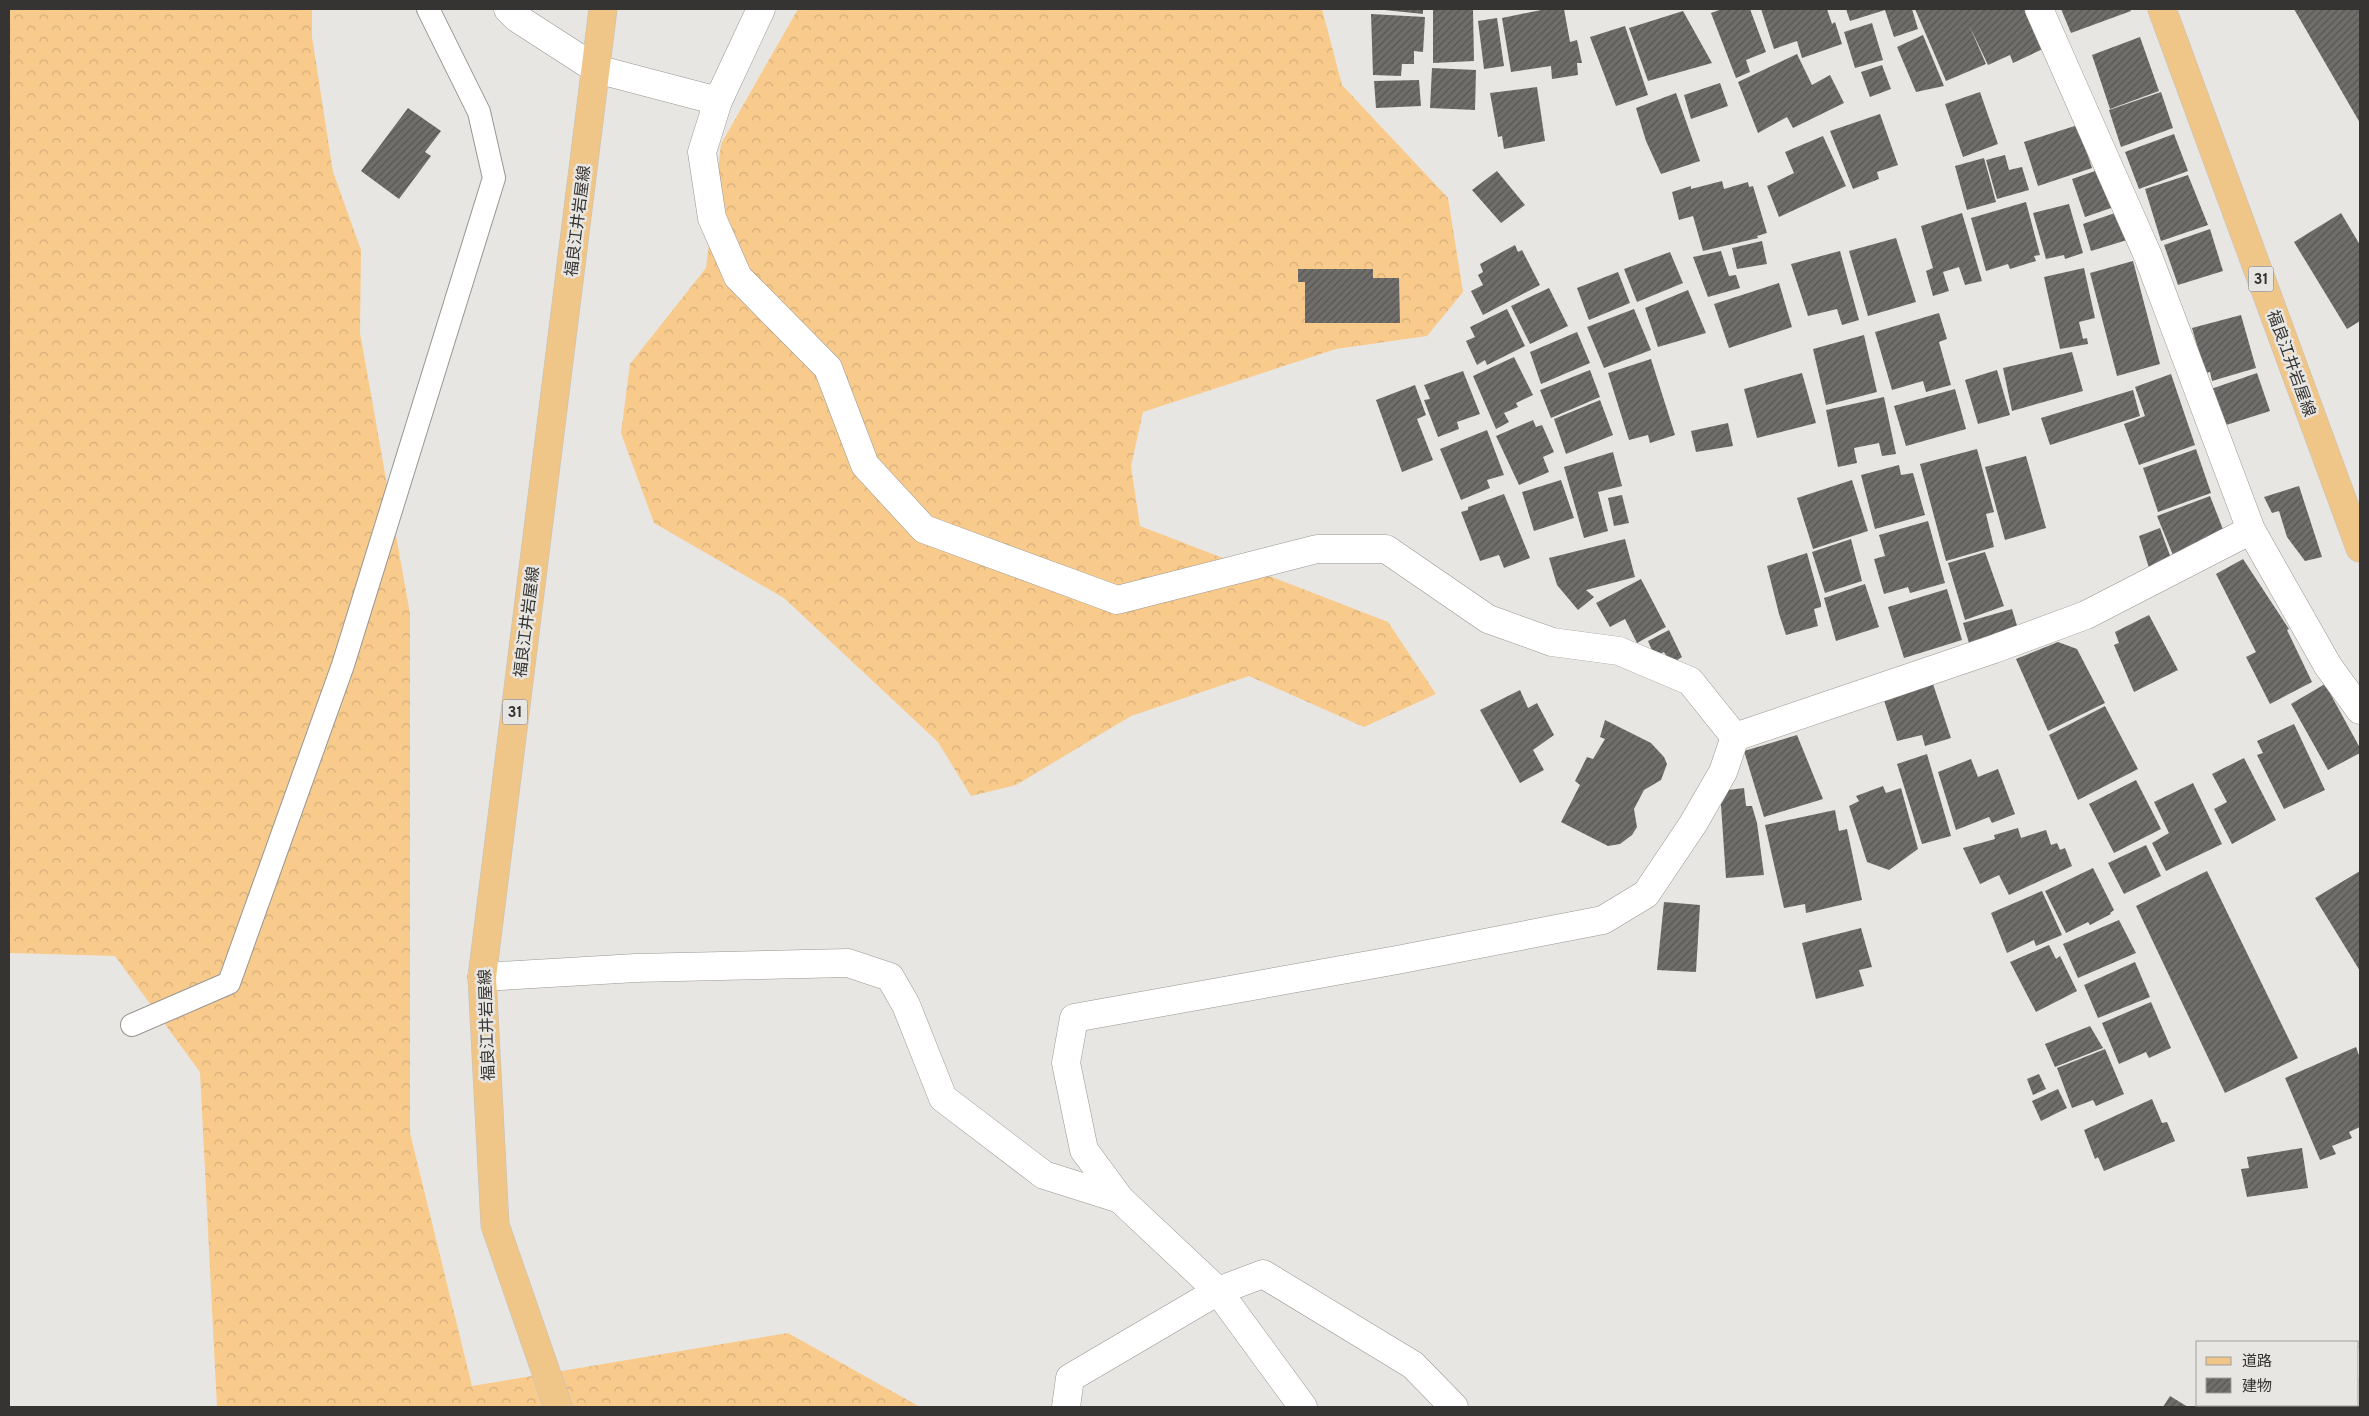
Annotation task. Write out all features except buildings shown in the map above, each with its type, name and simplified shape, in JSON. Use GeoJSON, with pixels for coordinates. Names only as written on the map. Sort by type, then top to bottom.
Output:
{"type":"FeatureCollection","features":[{"type":"Feature","properties":{"kind":"main road","name":"福良江井岩屋線"},"geometry":{"type":"LineString","coordinates":[[558,1407],[495,1225],[482,977],[603,9]]}},
{"type":"Feature","properties":{"kind":"main road","name":"福良江井岩屋線"},"geometry":{"type":"LineString","coordinates":[[2162,9],[2360,548]]}},
{"type":"Feature","properties":{"kind":"street"},"geometry":{"type":"LineString","coordinates":[[508,9],[517,18],[596,69],[718,101]]}},
{"type":"Feature","properties":{"kind":"street"},"geometry":{"type":"LineString","coordinates":[[761,9],[718,101],[702,152],[712,218],[738,277],[828,368],[865,465],[924,529],[1117,600],[1317,549],[1386,549],[1488,620],[1552,642],[1619,651],[1690,681],[1735,737]]}},
{"type":"Feature","properties":{"kind":"street"},"geometry":{"type":"LineString","coordinates":[[2039,9],[2148,256],[2251,530],[2328,666],[2360,710]]}},
{"type":"Feature","properties":{"kind":"street"},"geometry":{"type":"LineString","coordinates":[[1735,737],[1994,649],[2086,615],[2251,530]]}},
{"type":"Feature","properties":{"kind":"street"},"geometry":{"type":"LineString","coordinates":[[1303,1407],[1218,1291],[1120,1199],[1084,1150],[1066,1063],[1074,1018],[1397,960],[1603,920],[1646,894],[1693,824],[1723,772],[1735,737]]}},
{"type":"Feature","properties":{"kind":"street"},"geometry":{"type":"LineString","coordinates":[[482,977],[636,968],[848,963],[890,977],[906,1005],[943,1098],[1044,1175],[1120,1199]]}},
{"type":"Feature","properties":{"kind":"street"},"geometry":{"type":"LineString","coordinates":[[1066,1407],[1070,1378],[1218,1291],[1263,1274],[1413,1365],[1454,1407]]}},
{"type":"Feature","properties":{"kind":"lane"},"geometry":{"type":"LineString","coordinates":[[132,1025],[228,983],[344,665],[494,178],[480,112],[428,9]]}},
{"type":"Feature","properties":{"kind":"green space"},"geometry":{"type":"Polygon","coordinates":[[[9,9],[312,9],[312,37],[333,172],[361,250],[360,333],[410,614],[410,1133],[472,1386],[788,1333],[920,1407],[217,1407],[200,1072],[115,956],[9,953],[9,9]]]}},
{"type":"Feature","properties":{"kind":"green space"},"geometry":{"type":"Polygon","coordinates":[[[798,9],[1322,9],[1342,85],[1448,198],[1463,292],[1427,336],[1336,349],[1143,412],[1131,466],[1140,526],[1388,622],[1436,694],[1364,727],[1249,676],[1131,716],[1016,785],[971,796],[938,742],[784,598],[654,523],[621,433],[630,364],[706,268],[721,144],[798,9]]]}}]}
